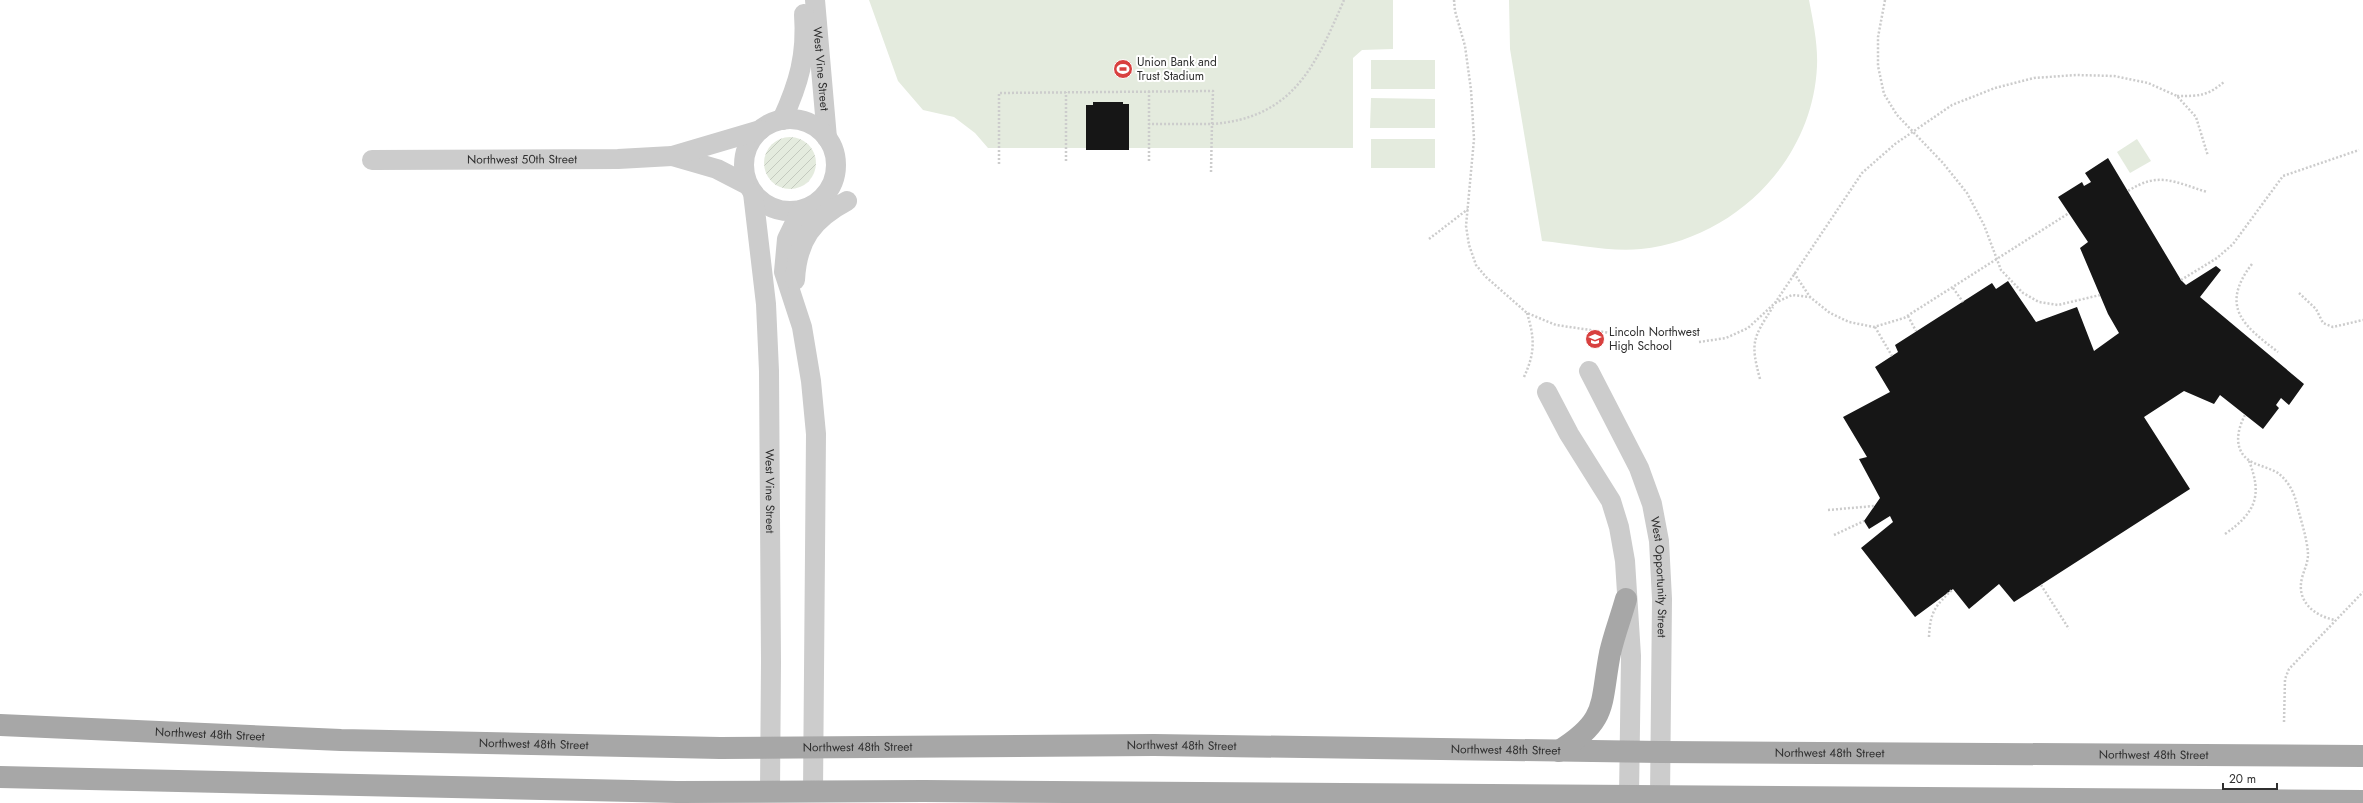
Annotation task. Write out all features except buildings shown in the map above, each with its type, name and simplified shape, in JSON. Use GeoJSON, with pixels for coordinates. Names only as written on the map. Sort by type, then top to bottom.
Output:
{"type":"FeatureCollection","features":[{"type":"Feature","properties":{"kind":"main road"},"geometry":{"type":"LineString","coordinates":[[1560,751],[1584,735],[1597,717],[1603,701],[1611,652],[1626,600]]}},
{"type":"Feature","properties":{"kind":"main road","name":"Northwest 48th Street"},"geometry":{"type":"LineString","coordinates":[[0,725],[341,740],[720,748],[770,746],[1154,745],[1631,752],[2363,756]]}},
{"type":"Feature","properties":{"kind":"main road"},"geometry":{"type":"LineString","coordinates":[[0,777],[289,782],[465,788],[770,792],[2363,801]]}},
{"type":"Feature","properties":{"kind":"street","name":"West Vine Street"},"geometry":{"type":"LineString","coordinates":[[782,120],[801,73],[806,38],[803,0]]}},
{"type":"Feature","properties":{"kind":"street","name":"West Vine Street"},"geometry":{"type":"LineString","coordinates":[[815,0],[827,138]]}},
{"type":"Feature","properties":{"kind":"street"},"geometry":{"type":"LineString","coordinates":[[794,119],[807,122],[818,128],[827,138],[834,152],[836,165],[834,179],[828,191],[819,201],[801,210],[788,211],[774,209],[763,202],[751,189],[744,170],[745,155],[751,141],[760,130],[782,120],[794,119]]}},
{"type":"Feature","properties":{"kind":"street","name":"Northwest 50th Street"},"geometry":{"type":"LineString","coordinates":[[372,160],[618,159],[672,156],[760,130]]}},
{"type":"Feature","properties":{"kind":"street","name":"Northwest 50th Street"},"geometry":{"type":"LineString","coordinates":[[672,156],[717,168],[751,189]]}},
{"type":"Feature","properties":{"kind":"street","name":"West Vine Street"},"geometry":{"type":"LineString","coordinates":[[751,189],[767,311],[770,792]]}},
{"type":"Feature","properties":{"kind":"street"},"geometry":{"type":"LineString","coordinates":[[796,304],[796,262],[802,244],[813,226],[826,212],[847,201]]}},
{"type":"Feature","properties":{"kind":"street"},"geometry":{"type":"LineString","coordinates":[[801,210],[787,238],[784,272],[796,304],[802,327],[809,366],[816,434],[813,792]]}},
{"type":"Feature","properties":{"kind":"street","name":"West Opportunity Street"},"geometry":{"type":"LineString","coordinates":[[1589,371],[1639,468],[1652,504],[1659,541],[1662,600],[1660,797]]}},
{"type":"Feature","properties":{"kind":"street"},"geometry":{"type":"LineString","coordinates":[[1547,392],[1569,434],[1611,501],[1619,526],[1625,561],[1626,600],[1631,656],[1631,752],[1629,797]]}},
{"type":"Feature","properties":{"kind":"path"},"geometry":{"type":"LineString","coordinates":[[1149,124],[1230,123],[1248,118],[1288,97],[1308,74],[1329,35],[1344,0]]}},
{"type":"Feature","properties":{"kind":"path"},"geometry":{"type":"LineString","coordinates":[[1454,0],[1455,11],[1466,46],[1472,97],[1474,139],[1466,226],[1469,245],[1476,264],[1486,277],[1527,313],[1556,325],[1612,333]]}},
{"type":"Feature","properties":{"kind":"path"},"geometry":{"type":"LineString","coordinates":[[1885,0],[1878,37],[1878,66],[1884,94],[1897,115],[1943,163],[1967,193],[1984,225],[2001,270],[2023,293],[2039,302],[2058,305],[2100,295]]}},
{"type":"Feature","properties":{"kind":"path"},"geometry":{"type":"LineString","coordinates":[[1760,379],[1754,358],[1755,334],[1794,273],[1862,173],[1895,144],[1952,105],[1995,88],[2034,78],[2114,76],[2148,83],[2177,96],[2196,117],[2208,156]]}},
{"type":"Feature","properties":{"kind":"path"},"geometry":{"type":"LineString","coordinates":[[2177,96],[2197,96],[2212,93],[2225,81]]}},
{"type":"Feature","properties":{"kind":"path"},"geometry":{"type":"LineString","coordinates":[[999,164],[999,93],[1213,91],[1211,172]]}},
{"type":"Feature","properties":{"kind":"path"},"geometry":{"type":"LineString","coordinates":[[1066,92],[1066,161]]}},
{"type":"Feature","properties":{"kind":"path"},"geometry":{"type":"LineString","coordinates":[[1149,92],[1149,163]]}},
{"type":"Feature","properties":{"kind":"path"},"geometry":{"type":"LineString","coordinates":[[2181,280],[2218,258],[2233,244],[2283,176],[2359,150]]}},
{"type":"Feature","properties":{"kind":"path"},"geometry":{"type":"LineString","coordinates":[[2128,191],[2140,183],[2167,179],[2207,192]]}},
{"type":"Feature","properties":{"kind":"path"},"geometry":{"type":"LineString","coordinates":[[1429,239],[1468,209]]}},
{"type":"Feature","properties":{"kind":"path"},"geometry":{"type":"LineString","coordinates":[[1794,273],[1810,297],[1830,313],[1849,322],[1875,327],[1908,316],[2069,214]]}},
{"type":"Feature","properties":{"kind":"path"},"geometry":{"type":"LineString","coordinates":[[2252,264],[2239,285],[2238,309],[2242,320],[2250,330],[2278,352]]}},
{"type":"Feature","properties":{"kind":"path"},"geometry":{"type":"LineString","coordinates":[[1953,288],[1963,302]]}},
{"type":"Feature","properties":{"kind":"path"},"geometry":{"type":"LineString","coordinates":[[2299,292],[2316,309],[2323,323],[2333,327],[2363,320]]}},
{"type":"Feature","properties":{"kind":"path"},"geometry":{"type":"LineString","coordinates":[[1699,342],[1726,338],[1748,328],[1775,303],[1792,295],[1810,297]]}},
{"type":"Feature","properties":{"kind":"path"},"geometry":{"type":"LineString","coordinates":[[1524,377],[1532,359],[1534,341],[1527,313]]}},
{"type":"Feature","properties":{"kind":"path"},"geometry":{"type":"LineString","coordinates":[[1908,316],[1916,331]]}},
{"type":"Feature","properties":{"kind":"path"},"geometry":{"type":"LineString","coordinates":[[1875,327],[1892,356]]}},
{"type":"Feature","properties":{"kind":"path"},"geometry":{"type":"LineString","coordinates":[[2225,534],[2247,517],[2256,497],[2254,473],[2249,460],[2241,450],[2237,440],[2239,428],[2245,415]]}},
{"type":"Feature","properties":{"kind":"path"},"geometry":{"type":"LineString","coordinates":[[2249,460],[2277,473],[2286,481],[2294,494],[2308,555],[2302,579],[2302,592],[2306,605],[2313,612],[2335,620]]}},
{"type":"Feature","properties":{"kind":"path"},"geometry":{"type":"LineString","coordinates":[[1828,510],[1874,506]]}},
{"type":"Feature","properties":{"kind":"path"},"geometry":{"type":"LineString","coordinates":[[1834,535],[1864,521]]}},
{"type":"Feature","properties":{"kind":"path"},"geometry":{"type":"LineString","coordinates":[[2041,585],[2069,629]]}},
{"type":"Feature","properties":{"kind":"path"},"geometry":{"type":"LineString","coordinates":[[1929,637],[1930,620],[1933,610],[1952,589]]}},
{"type":"Feature","properties":{"kind":"path"},"geometry":{"type":"LineString","coordinates":[[2284,722],[2284,687],[2289,669],[2363,592]]}},
{"type":"Feature","properties":{"kind":"shaded area","name":"Union Bank and Trust Stadium"},"geometry":{"type":"Polygon","coordinates":[[[869,0],[1393,0],[1393,49],[1362,50],[1353,58],[1353,148],[988,148],[975,133],[954,117],[923,110],[898,81],[869,0]]]}},
{"type":"Feature","properties":{"kind":"shaded area"},"geometry":{"type":"Polygon","coordinates":[[[1509,0],[1809,0],[1814,24],[1817,66],[1812,101],[1801,133],[1784,163],[1762,189],[1737,212],[1707,230],[1675,242],[1629,250],[1604,249],[1542,241],[1510,49],[1509,0]]]}},
{"type":"Feature","properties":{"kind":"shaded area"},"geometry":{"type":"Polygon","coordinates":[[[1371,60],[1435,60],[1435,89],[1371,89],[1371,60]]]}},
{"type":"Feature","properties":{"kind":"shaded area"},"geometry":{"type":"Polygon","coordinates":[[[1371,98],[1435,99],[1435,128],[1370,128],[1371,98]]]}},
{"type":"Feature","properties":{"kind":"shaded area"},"geometry":{"type":"Polygon","coordinates":[[[790,137],[800,139],[808,145],[814,153],[816,163],[814,173],[808,181],[800,187],[790,189],[780,187],[772,181],[766,173],[764,163],[766,153],[772,145],[780,139],[790,137]]]}},
{"type":"Feature","properties":{"kind":"shaded area"},"geometry":{"type":"Polygon","coordinates":[[[1371,139],[1435,139],[1435,168],[1371,168],[1371,139]]]}},
{"type":"Feature","properties":{"kind":"shaded area"},"geometry":{"type":"Polygon","coordinates":[[[2137,139],[2151,161],[2130,173],[2117,152],[2137,139]]]}},
{"type":"Feature","properties":{"kind":"place","name":"Union Bank and Trust Stadium"},"geometry":{"type":"Point","coordinates":[1123,69]}},
{"type":"Feature","properties":{"kind":"place","name":"Lincoln Northwest High School"},"geometry":{"type":"Point","coordinates":[1595,339]}}]}
